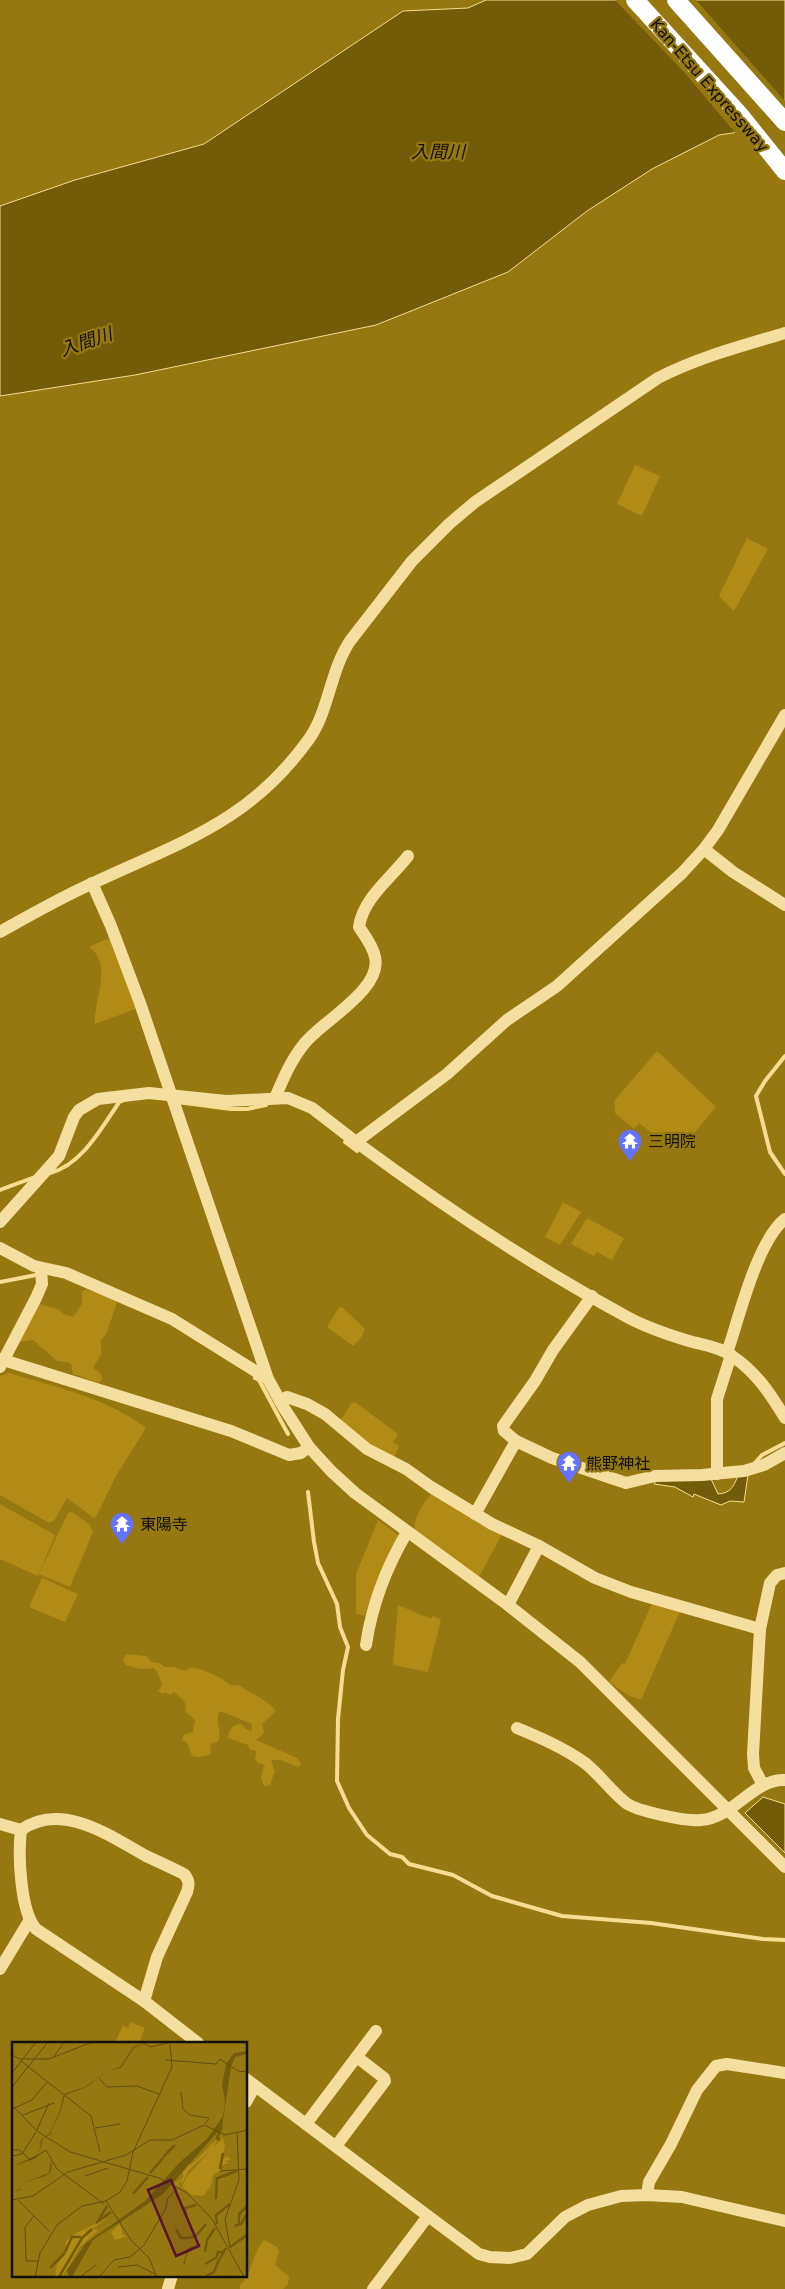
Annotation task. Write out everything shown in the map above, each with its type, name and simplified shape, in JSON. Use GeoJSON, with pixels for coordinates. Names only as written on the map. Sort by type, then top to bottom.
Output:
{"type":"FeatureCollection","features":[{"type":"Feature","properties":{"kind":"highway","name":"Kan-Etsu Expressway"},"geometry":{"type":"LineString","coordinates":[[635,0],[738,114],[785,171]]}},
{"type":"Feature","properties":{"kind":"highway","name":"Kan-Etsu Expressway"},"geometry":{"type":"LineString","coordinates":[[676,0],[785,122]]}},
{"type":"Feature","properties":{"kind":"street"},"geometry":{"type":"LineString","coordinates":[[0,932],[92,883],[210,829],[246,806],[271,784],[311,736],[319,722],[341,655],[350,641],[412,562],[435,537],[475,502],[658,378],[722,352],[785,334]]}},
{"type":"Feature","properties":{"kind":"street"},"geometry":{"type":"LineString","coordinates":[[356,1142],[447,1074],[507,1020],[557,986],[649,905],[704,849],[785,715]]}},
{"type":"Feature","properties":{"kind":"street"},"geometry":{"type":"LineString","coordinates":[[704,849],[733,872],[785,905]]}},
{"type":"Feature","properties":{"kind":"street"},"geometry":{"type":"LineString","coordinates":[[275,1098],[289,1066],[304,1043],[351,1002],[371,977],[376,959],[370,943],[359,927],[360,920],[364,909],[378,889],[408,856]]}},
{"type":"Feature","properties":{"kind":"street"},"geometry":{"type":"LineString","coordinates":[[92,883],[112,926],[172,1095],[268,1379],[309,1447],[355,1493],[508,1605],[580,1662],[785,1867]]}},
{"type":"Feature","properties":{"kind":"street"},"geometry":{"type":"LineString","coordinates":[[0,1222],[59,1156],[74,1117],[88,1104],[109,1097],[149,1093],[226,1101],[288,1098],[312,1108],[356,1142],[475,1227],[549,1273],[649,1326],[729,1354],[747,1366],[766,1387],[785,1418]]}},
{"type":"Feature","properties":{"kind":"street"},"geometry":{"type":"LineString","coordinates":[[717,1474],[717,1399],[729,1354],[756,1264],[770,1236],[785,1219]]}},
{"type":"Feature","properties":{"kind":"street"},"geometry":{"type":"LineString","coordinates":[[0,1248],[42,1268],[66,1273],[172,1319],[268,1379]]}},
{"type":"Feature","properties":{"kind":"street"},"geometry":{"type":"LineString","coordinates":[[42,1268],[42,1284],[36,1298],[1,1362],[231,1431],[288,1455],[301,1453],[309,1447]]}},
{"type":"Feature","properties":{"kind":"street"},"geometry":{"type":"LineString","coordinates":[[592,1296],[553,1350],[535,1381],[503,1426],[504,1431],[516,1441],[552,1458],[626,1483],[655,1476],[744,1471],[764,1465],[785,1453]]}},
{"type":"Feature","properties":{"kind":"street"},"geometry":{"type":"LineString","coordinates":[[280,1401],[287,1397],[307,1404],[326,1414],[367,1449],[406,1469],[503,1530],[539,1546],[613,1587],[760,1629]]}},
{"type":"Feature","properties":{"kind":"street"},"geometry":{"type":"LineString","coordinates":[[475,1514],[516,1441]]}},
{"type":"Feature","properties":{"kind":"street"},"geometry":{"type":"LineString","coordinates":[[366,1646],[374,1601],[392,1557],[407,1532]]}},
{"type":"Feature","properties":{"kind":"street"},"geometry":{"type":"LineString","coordinates":[[508,1605],[539,1546]]}},
{"type":"Feature","properties":{"kind":"street"},"geometry":{"type":"LineString","coordinates":[[763,1785],[754,1768],[753,1754],[760,1629],[770,1583],[777,1575],[785,1573]]}},
{"type":"Feature","properties":{"kind":"street"},"geometry":{"type":"LineString","coordinates":[[517,1728],[561,1747],[594,1771],[630,1805],[685,1820],[697,1821],[718,1816],[729,1811],[763,1785],[776,1780],[785,1780]]}},
{"type":"Feature","properties":{"kind":"street"},"geometry":{"type":"LineString","coordinates":[[0,1824],[21,1830],[36,1823],[61,1820],[95,1828],[184,1874],[188,1878],[188,1887],[157,1957],[144,2001]]}},
{"type":"Feature","properties":{"kind":"street"},"geometry":{"type":"LineString","coordinates":[[21,1830],[22,1888],[29,1921],[36,1929],[144,2001],[197,2042]]}},
{"type":"Feature","properties":{"kind":"street"},"geometry":{"type":"LineString","coordinates":[[0,1969],[29,1921]]}},
{"type":"Feature","properties":{"kind":"street"},"geometry":{"type":"LineString","coordinates":[[306,2124],[376,2031]]}},
{"type":"Feature","properties":{"kind":"street"},"geometry":{"type":"LineString","coordinates":[[336,2146],[385,2081],[384,2078],[357,2057]]}},
{"type":"Feature","properties":{"kind":"street"},"geometry":{"type":"LineString","coordinates":[[647,2195],[649,2182],[671,2144],[697,2090],[716,2066],[727,2064],[785,2073]]}},
{"type":"Feature","properties":{"kind":"street"},"geometry":{"type":"LineString","coordinates":[[250,2082],[480,2254],[498,2259],[517,2258],[533,2250],[565,2217],[581,2208],[612,2198],[647,2195],[682,2197],[785,2221]]}},
{"type":"Feature","properties":{"kind":"street"},"geometry":{"type":"LineString","coordinates":[[373,2289],[428,2216]]}},
{"type":"Feature","properties":{"kind":"street"},"geometry":{"type":"LineString","coordinates":[[168,2289],[172,2276]]}},
{"type":"Feature","properties":{"kind":"shaded area"},"geometry":{"type":"Polygon","coordinates":[[[635,465],[660,476],[642,516],[617,504],[635,465]]]}},
{"type":"Feature","properties":{"kind":"shaded area"},"geometry":{"type":"Polygon","coordinates":[[[747,538],[768,549],[734,611],[719,596],[747,538]]]}},
{"type":"Feature","properties":{"kind":"shaded area"},"geometry":{"type":"Polygon","coordinates":[[[107,939],[110,940],[136,1009],[95,1024],[101,973],[100,963],[89,947],[107,939]]]}},
{"type":"Feature","properties":{"kind":"shaded area"},"geometry":{"type":"Polygon","coordinates":[[[657,1051],[716,1107],[680,1150],[674,1144],[670,1148],[639,1123],[634,1129],[615,1113],[614,1101],[657,1051]]]}},
{"type":"Feature","properties":{"kind":"shaded area"},"geometry":{"type":"Polygon","coordinates":[[[563,1202],[581,1212],[560,1245],[545,1237],[563,1202]]]}},
{"type":"Feature","properties":{"kind":"shaded area"},"geometry":{"type":"Polygon","coordinates":[[[587,1218],[624,1238],[612,1260],[597,1252],[594,1256],[571,1244],[587,1218]]]}},
{"type":"Feature","properties":{"kind":"shaded area"},"geometry":{"type":"Polygon","coordinates":[[[86,1289],[112,1298],[117,1303],[106,1334],[101,1340],[101,1354],[93,1368],[101,1374],[102,1379],[99,1383],[73,1374],[71,1364],[57,1361],[33,1340],[18,1342],[39,1304],[58,1309],[64,1314],[73,1317],[82,1304],[82,1292],[86,1289]]]}},
{"type":"Feature","properties":{"kind":"shaded area"},"geometry":{"type":"Polygon","coordinates":[[[339,1307],[342,1307],[365,1329],[361,1338],[353,1346],[327,1327],[339,1307]]]}},
{"type":"Feature","properties":{"kind":"shaded area"},"geometry":{"type":"Polygon","coordinates":[[[9,1373],[98,1401],[146,1428],[116,1476],[94,1518],[67,1498],[54,1521],[49,1523],[0,1495],[0,1376],[9,1373]]]}},
{"type":"Feature","properties":{"kind":"shaded area"},"geometry":{"type":"Polygon","coordinates":[[[355,1402],[398,1434],[393,1442],[399,1446],[393,1460],[370,1448],[340,1421],[351,1404],[355,1402]]]}},
{"type":"Feature","properties":{"kind":"shaded area"},"geometry":{"type":"Polygon","coordinates":[[[432,1494],[502,1534],[479,1577],[415,1530],[415,1521],[419,1511],[432,1494]]]}},
{"type":"Feature","properties":{"kind":"shaded area"},"geometry":{"type":"Polygon","coordinates":[[[0,1504],[55,1535],[38,1576],[0,1559],[0,1504]]]}},
{"type":"Feature","properties":{"kind":"shaded area"},"geometry":{"type":"Polygon","coordinates":[[[72,1512],[90,1525],[93,1532],[70,1587],[39,1574],[68,1513],[72,1512]]]}},
{"type":"Feature","properties":{"kind":"shaded area"},"geometry":{"type":"Polygon","coordinates":[[[378,1520],[398,1535],[381,1572],[365,1616],[356,1614],[356,1574],[378,1520]]]}},
{"type":"Feature","properties":{"kind":"shaded area"},"geometry":{"type":"Polygon","coordinates":[[[42,1578],[78,1594],[65,1622],[29,1607],[42,1578]]]}},
{"type":"Feature","properties":{"kind":"shaded area"},"geometry":{"type":"Polygon","coordinates":[[[653,1601],[681,1609],[641,1700],[628,1695],[609,1682],[622,1663],[625,1664],[653,1601]]]}},
{"type":"Feature","properties":{"kind":"shaded area"},"geometry":{"type":"Polygon","coordinates":[[[398,1605],[431,1619],[433,1616],[441,1620],[428,1672],[393,1665],[398,1605]]]}},
{"type":"Feature","properties":{"kind":"shaded area"},"geometry":{"type":"Polygon","coordinates":[[[126,1654],[146,1656],[152,1662],[160,1663],[165,1667],[174,1667],[186,1671],[189,1668],[194,1668],[205,1671],[230,1685],[238,1685],[263,1699],[276,1711],[262,1724],[264,1733],[256,1740],[297,1758],[301,1764],[298,1767],[281,1760],[271,1760],[275,1771],[270,1785],[264,1786],[261,1778],[264,1765],[258,1763],[255,1759],[256,1751],[250,1749],[248,1745],[228,1738],[230,1730],[236,1725],[241,1724],[251,1732],[252,1724],[220,1711],[218,1718],[220,1734],[218,1742],[211,1743],[210,1755],[192,1756],[187,1742],[182,1741],[183,1735],[193,1732],[195,1720],[186,1712],[185,1702],[174,1692],[170,1695],[158,1691],[162,1684],[154,1668],[140,1669],[126,1665],[123,1660],[126,1654]]]}},
{"type":"Feature","properties":{"kind":"shaded area"},"geometry":{"type":"Polygon","coordinates":[[[130,2022],[145,2028],[139,2042],[115,2042],[123,2025],[128,2028],[130,2022]]]}},
{"type":"Feature","properties":{"kind":"shaded area"},"geometry":{"type":"Polygon","coordinates":[[[264,2240],[277,2247],[279,2251],[275,2265],[289,2277],[288,2284],[283,2289],[240,2289],[240,2285],[248,2276],[260,2245],[264,2240]]]}},
{"type":"Feature","properties":{"kind":"water","name":"入間川"},"geometry":{"type":"Polygon","coordinates":[[[486,0],[785,0],[785,125],[719,135],[652,169],[587,211],[508,272],[376,325],[135,375],[0,396],[0,206],[75,180],[204,144],[403,11],[468,8],[486,0]]]}},
{"type":"Feature","properties":{"kind":"water"},"geometry":{"type":"Polygon","coordinates":[[[748,1475],[744,1502],[730,1501],[721,1505],[694,1494],[693,1497],[675,1487],[654,1484],[657,1480],[711,1479],[718,1494],[731,1489],[738,1476],[748,1475]]]}},
{"type":"Feature","properties":{"kind":"water"},"geometry":{"type":"Polygon","coordinates":[[[763,1797],[785,1804],[785,1853],[745,1813],[763,1797]]]}},
{"type":"Feature","properties":{"kind":"pier"},"geometry":{"type":"Polygon","coordinates":[[[615,0],[696,0],[785,101],[785,128],[737,135],[684,72],[615,0]]]}},
{"type":"Feature","properties":{"kind":"waterway"},"geometry":{"type":"LineString","coordinates":[[785,1056],[765,1081],[756,1096],[770,1152],[785,1174]]}},
{"type":"Feature","properties":{"kind":"waterway"},"geometry":{"type":"LineString","coordinates":[[50,1173],[61,1169],[81,1154],[120,1101],[122,1101]]}},
{"type":"Feature","properties":{"kind":"waterway"},"geometry":{"type":"LineString","coordinates":[[177,1102],[231,1109],[247,1109],[266,1105]]}},
{"type":"Feature","properties":{"kind":"waterway"},"geometry":{"type":"LineString","coordinates":[[345,1142],[357,1151]]}},
{"type":"Feature","properties":{"kind":"waterway"},"geometry":{"type":"LineString","coordinates":[[0,1190],[35,1177]]}},
{"type":"Feature","properties":{"kind":"waterway"},"geometry":{"type":"LineString","coordinates":[[0,1282],[36,1275]]}},
{"type":"Feature","properties":{"kind":"waterway"},"geometry":{"type":"LineString","coordinates":[[255,1378],[259,1380],[288,1434]]}},
{"type":"Feature","properties":{"kind":"waterway"},"geometry":{"type":"LineString","coordinates":[[754,1464],[762,1455],[785,1443]]}},
{"type":"Feature","properties":{"kind":"waterway"},"geometry":{"type":"LineString","coordinates":[[308,1492],[318,1563],[337,1604],[340,1627],[348,1647],[343,1670],[338,1719],[337,1781],[349,1808],[367,1835],[390,1854],[402,1857],[409,1864],[453,1875],[492,1896],[562,1916],[651,1923],[763,1939],[785,1940]]}},
{"type":"Feature","properties":{"kind":"place","name":"三明院"},"geometry":{"type":"Point","coordinates":[630,1162]}},
{"type":"Feature","properties":{"kind":"place","name":"熊野神社"},"geometry":{"type":"Point","coordinates":[569,1484]}},
{"type":"Feature","properties":{"kind":"place","name":"東陽寺"},"geometry":{"type":"Point","coordinates":[122,1545]}}]}
